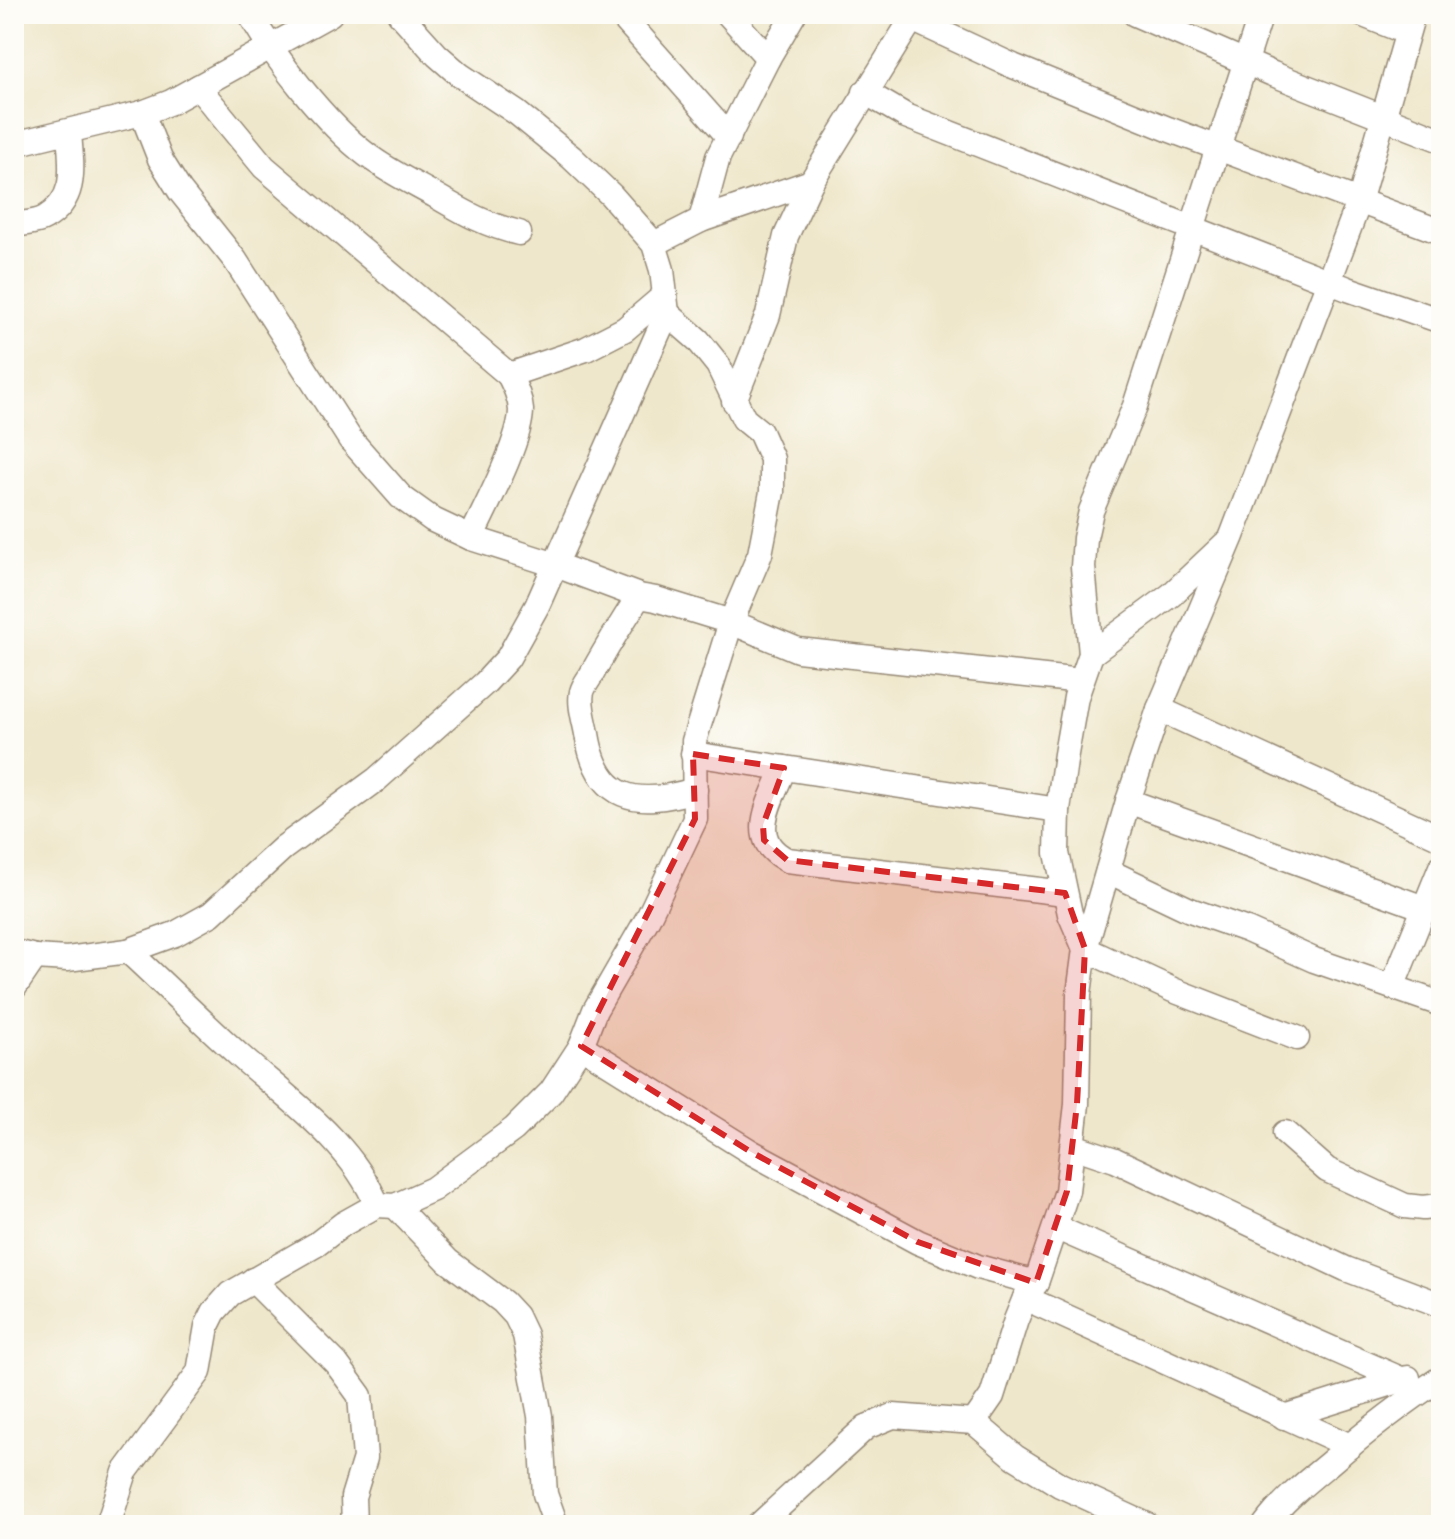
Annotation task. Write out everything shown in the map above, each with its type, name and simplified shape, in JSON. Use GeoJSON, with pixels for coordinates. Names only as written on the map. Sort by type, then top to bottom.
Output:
{"type":"FeatureCollection","features":[{"type":"Feature","properties":{"kind":"street"},"geometry":{"type":"LineString","coordinates":[[250,14],[268,47],[341,133],[367,155],[469,216],[519,233]]}},
{"type":"Feature","properties":{"kind":"street"},"geometry":{"type":"LineString","coordinates":[[14,144],[142,113],[171,102],[330,14]]}},
{"type":"Feature","properties":{"kind":"street"},"geometry":{"type":"LineString","coordinates":[[14,988],[25,954],[67,959],[128,951],[175,934],[211,914],[283,848],[376,780],[433,731],[508,658],[556,565],[666,304],[662,270],[654,244],[611,195],[517,113],[460,75],[400,14]]}},
{"type":"Feature","properties":{"kind":"street"},"geometry":{"type":"LineString","coordinates":[[620,14],[729,137]]}},
{"type":"Feature","properties":{"kind":"street"},"geometry":{"type":"LineString","coordinates":[[728,14],[768,58]]}},
{"type":"Feature","properties":{"kind":"street"},"geometry":{"type":"LineString","coordinates":[[701,220],[718,157],[794,14]]}},
{"type":"Feature","properties":{"kind":"street"},"geometry":{"type":"LineString","coordinates":[[1135,14],[1441,140]]}},
{"type":"Feature","properties":{"kind":"street"},"geometry":{"type":"LineString","coordinates":[[1261,14],[1135,406],[1091,511],[1083,567],[1091,654],[1081,681],[1058,810],[1057,853],[1070,914],[1085,949],[1173,990],[1297,1038]]}},
{"type":"Feature","properties":{"kind":"street"},"geometry":{"type":"LineString","coordinates":[[974,1422],[992,1396],[1030,1290],[1057,1228],[1067,1191],[1077,1104],[1079,994],[1085,949],[1128,801],[1159,709],[1232,536],[1359,202],[1384,117],[1409,23],[1361,14]]}},
{"type":"Feature","properties":{"kind":"street"},"geometry":{"type":"LineString","coordinates":[[734,401],[768,315],[786,236],[811,182],[913,16],[1013,66],[1441,232]]}},
{"type":"Feature","properties":{"kind":"street"},"geometry":{"type":"LineString","coordinates":[[198,87],[264,167],[509,375],[519,396],[521,413],[509,454],[471,538]]}},
{"type":"Feature","properties":{"kind":"street"},"geometry":{"type":"LineString","coordinates":[[865,92],[906,116],[1329,281],[1441,321]]}},
{"type":"Feature","properties":{"kind":"street"},"geometry":{"type":"LineString","coordinates":[[142,113],[160,159],[180,191],[235,260],[350,439],[401,497],[433,520],[471,538],[639,596],[731,622],[798,650],[1081,681]]}},
{"type":"Feature","properties":{"kind":"street"},"geometry":{"type":"LineString","coordinates":[[14,225],[44,219],[67,197],[72,178],[69,132]]}},
{"type":"Feature","properties":{"kind":"street"},"geometry":{"type":"LineString","coordinates":[[654,244],[701,220],[811,182]]}},
{"type":"Feature","properties":{"kind":"street"},"geometry":{"type":"LineString","coordinates":[[509,375],[586,349],[666,304]]}},
{"type":"Feature","properties":{"kind":"street"},"geometry":{"type":"LineString","coordinates":[[108,1525],[125,1472],[199,1372],[207,1326],[214,1312],[230,1294],[317,1244],[343,1224],[433,1189],[514,1129],[551,1092],[581,1046],[595,1010],[648,918],[695,819],[693,754],[696,731],[708,703],[731,622],[760,554],[772,492],[772,459],[760,432],[744,419],[718,365],[666,304]]}},
{"type":"Feature","properties":{"kind":"street"},"geometry":{"type":"LineString","coordinates":[[1091,654],[1171,595],[1232,536]]}},
{"type":"Feature","properties":{"kind":"street"},"geometry":{"type":"LineString","coordinates":[[639,596],[582,691],[589,746],[597,772],[605,784],[624,795],[671,797],[695,790]]}},
{"type":"Feature","properties":{"kind":"street"},"geometry":{"type":"LineString","coordinates":[[1159,709],[1441,838]]}},
{"type":"Feature","properties":{"kind":"street"},"geometry":{"type":"LineString","coordinates":[[693,754],[1058,810]]}},
{"type":"Feature","properties":{"kind":"street"},"geometry":{"type":"LineString","coordinates":[[784,768],[763,825],[764,840],[773,853],[787,860],[1065,893]]}},
{"type":"Feature","properties":{"kind":"street"},"geometry":{"type":"LineString","coordinates":[[1128,801],[1424,908]]}},
{"type":"Feature","properties":{"kind":"street"},"geometry":{"type":"LineString","coordinates":[[1393,985],[1441,867]]}},
{"type":"Feature","properties":{"kind":"street"},"geometry":{"type":"LineString","coordinates":[[1108,871],[1190,910],[1247,930],[1314,960],[1441,1004]]}},
{"type":"Feature","properties":{"kind":"street"},"geometry":{"type":"LineString","coordinates":[[128,951],[323,1131],[386,1205],[516,1316],[525,1335],[538,1403],[545,1494],[556,1525]]}},
{"type":"Feature","properties":{"kind":"street"},"geometry":{"type":"LineString","coordinates":[[581,1046],[751,1152],[918,1242],[1030,1290],[1284,1417],[1350,1446]]}},
{"type":"Feature","properties":{"kind":"street"},"geometry":{"type":"LineString","coordinates":[[1285,1133],[1327,1170],[1405,1206],[1441,1206]]}},
{"type":"Feature","properties":{"kind":"street"},"geometry":{"type":"LineString","coordinates":[[1073,1146],[1115,1160],[1346,1269],[1441,1305]]}},
{"type":"Feature","properties":{"kind":"street"},"geometry":{"type":"LineString","coordinates":[[1057,1228],[1403,1380]]}},
{"type":"Feature","properties":{"kind":"street"},"geometry":{"type":"LineString","coordinates":[[253,1280],[336,1363],[360,1396],[365,1458],[353,1497],[354,1525]]}},
{"type":"Feature","properties":{"kind":"street"},"geometry":{"type":"LineString","coordinates":[[1284,1417],[1441,1368]]}},
{"type":"Feature","properties":{"kind":"street"},"geometry":{"type":"LineString","coordinates":[[1265,1525],[1290,1497],[1350,1446],[1441,1378]]}},
{"type":"Feature","properties":{"kind":"street"},"geometry":{"type":"LineString","coordinates":[[759,1525],[866,1427],[893,1416],[974,1422],[1015,1457],[1060,1485],[1147,1525]]}},
{"type":"Feature","properties":{"kind":"highlighted area"},"geometry":{"type":"Polygon","coordinates":[[[693,754],[784,768],[763,825],[764,840],[787,860],[1065,893],[1085,949],[1077,1104],[1067,1191],[1036,1283],[918,1242],[751,1152],[581,1046],[695,819],[693,754]]]}}]}
